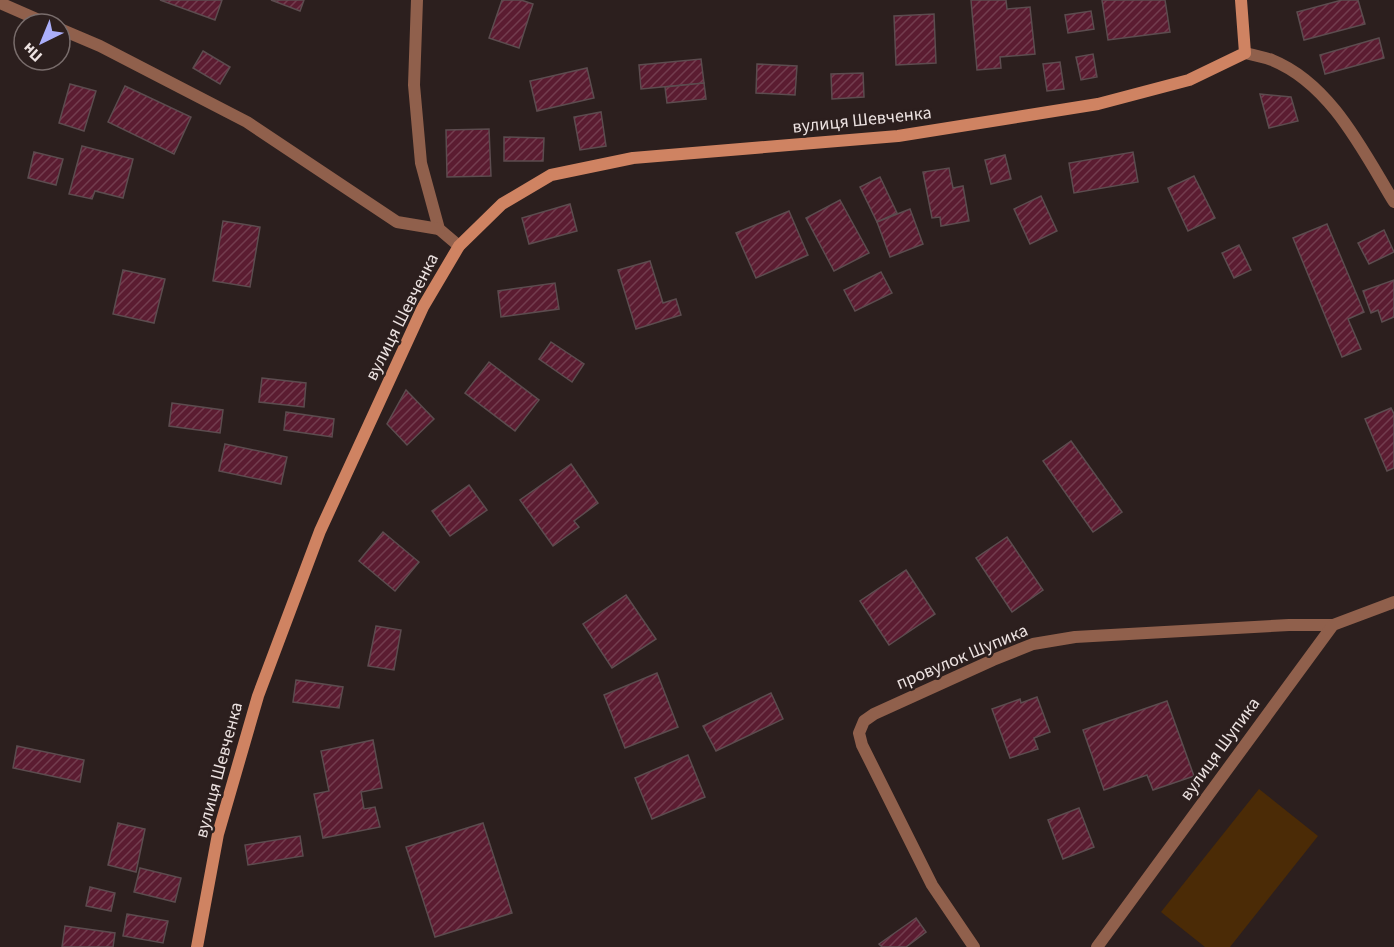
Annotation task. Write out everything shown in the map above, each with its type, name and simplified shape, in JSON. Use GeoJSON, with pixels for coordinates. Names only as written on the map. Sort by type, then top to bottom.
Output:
{"type":"FeatureCollection","features":[{"type":"Feature","properties":{"kind":"street"},"geometry":{"type":"LineString","coordinates":[[417,0],[414,85],[421,163],[438,230]]}},
{"type":"Feature","properties":{"kind":"street"},"geometry":{"type":"LineString","coordinates":[[1241,0],[1245,53],[1272,60],[1310,83],[1346,122],[1394,202]]}},
{"type":"Feature","properties":{"kind":"street"},"geometry":{"type":"LineString","coordinates":[[0,3],[21,12]]}},
{"type":"Feature","properties":{"kind":"street"},"geometry":{"type":"LineString","coordinates":[[72,34],[100,46],[247,122],[397,222],[438,230],[459,246]]}},
{"type":"Feature","properties":{"kind":"street","name":"вулиця Шевченка"},"geometry":{"type":"LineString","coordinates":[[197,947],[218,834],[258,696],[320,531],[423,307],[459,246],[502,204],[551,175],[633,158],[898,136],[1098,104],[1189,80],[1245,53]]}},
{"type":"Feature","properties":{"kind":"street"},"geometry":{"type":"LineString","coordinates":[[1333,625],[1394,602]]}},
{"type":"Feature","properties":{"kind":"street","name":"провулок Шупика"},"geometry":{"type":"LineString","coordinates":[[974,947],[932,885],[862,744],[859,733],[864,722],[884,709],[1033,644],[1075,637],[1289,625],[1333,625]]}},
{"type":"Feature","properties":{"kind":"street","name":"вулиця Шупика"},"geometry":{"type":"LineString","coordinates":[[1097,947],[1333,625]]}},
{"type":"Feature","properties":{"kind":"shaded area"},"geometry":{"type":"Polygon","coordinates":[[[1259,789],[1318,836],[1230,947],[1205,947],[1161,912],[1259,789]]]}},
{"type":"Feature","properties":{"kind":"building"},"geometry":{"type":"Polygon","coordinates":[[[160,0],[222,0],[215,20],[160,0]]]}},
{"type":"Feature","properties":{"kind":"building"},"geometry":{"type":"Polygon","coordinates":[[[271,0],[304,0],[300,11],[271,0]]]}},
{"type":"Feature","properties":{"kind":"building"},"geometry":{"type":"Polygon","coordinates":[[[502,0],[521,0],[533,4],[519,48],[489,38],[502,0]]]}},
{"type":"Feature","properties":{"kind":"building"},"geometry":{"type":"Polygon","coordinates":[[[971,0],[1006,0],[1007,9],[1030,7],[1035,54],[1000,57],[1001,68],[977,70],[971,0]]]}},
{"type":"Feature","properties":{"kind":"building"},"geometry":{"type":"Polygon","coordinates":[[[1102,0],[1165,0],[1170,32],[1108,40],[1102,0]]]}},
{"type":"Feature","properties":{"kind":"building"},"geometry":{"type":"Polygon","coordinates":[[[1342,0],[1358,0],[1365,24],[1304,40],[1297,12],[1342,0]]]}},
{"type":"Feature","properties":{"kind":"building"},"geometry":{"type":"Polygon","coordinates":[[[1091,11],[1094,29],[1068,33],[1065,15],[1091,11]]]}},
{"type":"Feature","properties":{"kind":"building"},"geometry":{"type":"Polygon","coordinates":[[[934,14],[936,63],[896,65],[894,16],[934,14]]]}},
{"type":"Feature","properties":{"kind":"building"},"geometry":{"type":"Polygon","coordinates":[[[1379,38],[1384,58],[1325,74],[1320,55],[1379,38]]]}},
{"type":"Feature","properties":{"kind":"building"},"geometry":{"type":"Polygon","coordinates":[[[203,51],[230,67],[220,84],[193,68],[203,51]]]}},
{"type":"Feature","properties":{"kind":"building"},"geometry":{"type":"Polygon","coordinates":[[[1093,54],[1097,77],[1081,80],[1076,57],[1093,54]]]}},
{"type":"Feature","properties":{"kind":"building"},"geometry":{"type":"Polygon","coordinates":[[[701,59],[704,83],[641,89],[639,65],[701,59]]]}},
{"type":"Feature","properties":{"kind":"building"},"geometry":{"type":"Polygon","coordinates":[[[1060,62],[1064,89],[1047,91],[1043,64],[1060,62]]]}},
{"type":"Feature","properties":{"kind":"building"},"geometry":{"type":"Polygon","coordinates":[[[757,64],[797,66],[795,95],[756,93],[757,64]]]}},
{"type":"Feature","properties":{"kind":"building"},"geometry":{"type":"Polygon","coordinates":[[[587,68],[594,98],[537,111],[530,81],[587,68]]]}},
{"type":"Feature","properties":{"kind":"building"},"geometry":{"type":"Polygon","coordinates":[[[863,73],[864,97],[832,99],[831,74],[863,73]]]}},
{"type":"Feature","properties":{"kind":"building"},"geometry":{"type":"Polygon","coordinates":[[[704,83],[706,99],[667,103],[665,87],[704,83]]]}},
{"type":"Feature","properties":{"kind":"building"},"geometry":{"type":"Polygon","coordinates":[[[70,84],[96,91],[84,131],[59,123],[70,84]]]}},
{"type":"Feature","properties":{"kind":"building"},"geometry":{"type":"Polygon","coordinates":[[[125,86],[191,117],[174,154],[108,122],[125,86]]]}},
{"type":"Feature","properties":{"kind":"building"},"geometry":{"type":"Polygon","coordinates":[[[1260,94],[1291,97],[1298,121],[1269,128],[1260,94]]]}},
{"type":"Feature","properties":{"kind":"building"},"geometry":{"type":"Polygon","coordinates":[[[601,112],[606,146],[580,150],[574,117],[601,112]]]}},
{"type":"Feature","properties":{"kind":"building"},"geometry":{"type":"Polygon","coordinates":[[[489,129],[491,176],[447,177],[446,130],[489,129]]]}},
{"type":"Feature","properties":{"kind":"building"},"geometry":{"type":"Polygon","coordinates":[[[504,137],[544,138],[543,161],[504,161],[504,137]]]}},
{"type":"Feature","properties":{"kind":"building"},"geometry":{"type":"Polygon","coordinates":[[[82,146],[133,159],[123,198],[95,191],[92,199],[69,194],[82,146]]]}},
{"type":"Feature","properties":{"kind":"building"},"geometry":{"type":"Polygon","coordinates":[[[34,152],[63,159],[56,185],[28,178],[34,152]]]}},
{"type":"Feature","properties":{"kind":"building"},"geometry":{"type":"Polygon","coordinates":[[[1133,152],[1138,182],[1074,193],[1069,163],[1133,152]]]}},
{"type":"Feature","properties":{"kind":"building"},"geometry":{"type":"Polygon","coordinates":[[[1005,155],[1011,179],[991,184],[985,160],[1005,155]]]}},
{"type":"Feature","properties":{"kind":"building"},"geometry":{"type":"Polygon","coordinates":[[[949,168],[953,188],[963,186],[969,221],[941,226],[940,217],[932,218],[923,172],[949,168]]]}},
{"type":"Feature","properties":{"kind":"building"},"geometry":{"type":"Polygon","coordinates":[[[1194,176],[1215,218],[1188,231],[1168,188],[1194,176]]]}},
{"type":"Feature","properties":{"kind":"building"},"geometry":{"type":"Polygon","coordinates":[[[880,177],[897,213],[877,222],[860,187],[880,177]]]}},
{"type":"Feature","properties":{"kind":"building"},"geometry":{"type":"Polygon","coordinates":[[[1041,196],[1057,231],[1030,244],[1014,209],[1041,196]]]}},
{"type":"Feature","properties":{"kind":"building"},"geometry":{"type":"Polygon","coordinates":[[[840,200],[869,253],[834,271],[806,218],[840,200]]]}},
{"type":"Feature","properties":{"kind":"building"},"geometry":{"type":"Polygon","coordinates":[[[570,204],[577,231],[529,244],[522,218],[570,204]]]}},
{"type":"Feature","properties":{"kind":"building"},"geometry":{"type":"Polygon","coordinates":[[[910,209],[923,244],[890,257],[877,222],[910,209]]]}},
{"type":"Feature","properties":{"kind":"building"},"geometry":{"type":"Polygon","coordinates":[[[789,211],[808,255],[756,278],[736,233],[789,211]]]}},
{"type":"Feature","properties":{"kind":"building"},"geometry":{"type":"Polygon","coordinates":[[[223,221],[260,227],[250,287],[213,281],[223,221]]]}},
{"type":"Feature","properties":{"kind":"building"},"geometry":{"type":"Polygon","coordinates":[[[1327,224],[1364,312],[1348,319],[1361,349],[1342,357],[1293,238],[1327,224]]]}},
{"type":"Feature","properties":{"kind":"building"},"geometry":{"type":"Polygon","coordinates":[[[1384,230],[1394,252],[1369,264],[1358,243],[1384,230]]]}},
{"type":"Feature","properties":{"kind":"building"},"geometry":{"type":"Polygon","coordinates":[[[1239,245],[1251,270],[1234,278],[1222,253],[1239,245]]]}},
{"type":"Feature","properties":{"kind":"building"},"geometry":{"type":"Polygon","coordinates":[[[650,261],[663,303],[676,299],[681,315],[636,329],[618,270],[650,261]]]}},
{"type":"Feature","properties":{"kind":"building"},"geometry":{"type":"Polygon","coordinates":[[[123,270],[165,279],[154,323],[113,314],[123,270]]]}},
{"type":"Feature","properties":{"kind":"building"},"geometry":{"type":"Polygon","coordinates":[[[881,272],[892,293],[855,311],[844,290],[881,272]]]}},
{"type":"Feature","properties":{"kind":"building"},"geometry":{"type":"Polygon","coordinates":[[[1394,280],[1394,317],[1382,322],[1378,310],[1371,313],[1363,291],[1394,280]]]}},
{"type":"Feature","properties":{"kind":"building"},"geometry":{"type":"Polygon","coordinates":[[[555,283],[559,309],[501,317],[498,291],[555,283]]]}},
{"type":"Feature","properties":{"kind":"building"},"geometry":{"type":"Polygon","coordinates":[[[551,342],[584,364],[572,382],[539,359],[551,342]]]}},
{"type":"Feature","properties":{"kind":"building"},"geometry":{"type":"Polygon","coordinates":[[[489,362],[539,400],[515,431],[465,393],[489,362]]]}},
{"type":"Feature","properties":{"kind":"building"},"geometry":{"type":"Polygon","coordinates":[[[262,378],[306,383],[304,407],[259,402],[262,378]]]}},
{"type":"Feature","properties":{"kind":"building"},"geometry":{"type":"Polygon","coordinates":[[[406,390],[434,419],[407,445],[387,424],[406,390]]]}},
{"type":"Feature","properties":{"kind":"building"},"geometry":{"type":"Polygon","coordinates":[[[172,403],[223,410],[220,433],[169,426],[172,403]]]}},
{"type":"Feature","properties":{"kind":"building"},"geometry":{"type":"Polygon","coordinates":[[[1391,408],[1394,414],[1394,468],[1387,471],[1365,419],[1391,408]]]}},
{"type":"Feature","properties":{"kind":"building"},"geometry":{"type":"Polygon","coordinates":[[[286,412],[334,419],[332,437],[284,430],[286,412]]]}},
{"type":"Feature","properties":{"kind":"building"},"geometry":{"type":"Polygon","coordinates":[[[1071,441],[1122,512],[1093,532],[1043,461],[1071,441]]]}},
{"type":"Feature","properties":{"kind":"building"},"geometry":{"type":"Polygon","coordinates":[[[225,444],[287,457],[281,484],[219,471],[225,444]]]}},
{"type":"Feature","properties":{"kind":"building"},"geometry":{"type":"Polygon","coordinates":[[[571,464],[598,503],[574,521],[579,527],[553,546],[520,500],[571,464]]]}},
{"type":"Feature","properties":{"kind":"building"},"geometry":{"type":"Polygon","coordinates":[[[469,485],[487,510],[450,536],[432,511],[469,485]]]}},
{"type":"Feature","properties":{"kind":"building"},"geometry":{"type":"Polygon","coordinates":[[[383,532],[419,562],[395,591],[359,561],[383,532]]]}},
{"type":"Feature","properties":{"kind":"building"},"geometry":{"type":"Polygon","coordinates":[[[1007,537],[1043,590],[1012,612],[976,558],[1007,537]]]}},
{"type":"Feature","properties":{"kind":"building"},"geometry":{"type":"Polygon","coordinates":[[[906,570],[935,614],[889,645],[860,601],[906,570]]]}},
{"type":"Feature","properties":{"kind":"building"},"geometry":{"type":"Polygon","coordinates":[[[626,595],[656,639],[612,668],[583,624],[626,595]]]}},
{"type":"Feature","properties":{"kind":"building"},"geometry":{"type":"Polygon","coordinates":[[[376,626],[401,630],[394,670],[368,666],[376,626]]]}},
{"type":"Feature","properties":{"kind":"building"},"geometry":{"type":"Polygon","coordinates":[[[657,673],[678,727],[625,748],[604,695],[657,673]]]}},
{"type":"Feature","properties":{"kind":"building"},"geometry":{"type":"Polygon","coordinates":[[[296,680],[343,687],[339,708],[293,702],[296,680]]]}},
{"type":"Feature","properties":{"kind":"building"},"geometry":{"type":"Polygon","coordinates":[[[771,693],[783,719],[716,751],[703,726],[771,693]]]}},
{"type":"Feature","properties":{"kind":"building"},"geometry":{"type":"Polygon","coordinates":[[[1037,697],[1050,732],[1034,738],[1038,749],[1010,758],[992,709],[1020,699],[1021,703],[1037,697]]]}},
{"type":"Feature","properties":{"kind":"building"},"geometry":{"type":"Polygon","coordinates":[[[1167,701],[1194,776],[1153,790],[1147,775],[1104,790],[1083,730],[1167,701]]]}},
{"type":"Feature","properties":{"kind":"building"},"geometry":{"type":"Polygon","coordinates":[[[373,740],[382,788],[361,792],[364,809],[375,807],[380,827],[323,838],[314,794],[329,791],[321,751],[373,740]]]}},
{"type":"Feature","properties":{"kind":"building"},"geometry":{"type":"Polygon","coordinates":[[[17,746],[84,760],[80,782],[13,768],[17,746]]]}},
{"type":"Feature","properties":{"kind":"building"},"geometry":{"type":"Polygon","coordinates":[[[688,755],[705,797],[652,819],[635,778],[688,755]]]}},
{"type":"Feature","properties":{"kind":"building"},"geometry":{"type":"Polygon","coordinates":[[[1079,808],[1094,847],[1063,859],[1048,820],[1079,808]]]}},
{"type":"Feature","properties":{"kind":"building"},"geometry":{"type":"Polygon","coordinates":[[[118,823],[145,829],[136,872],[108,865],[118,823]]]}},
{"type":"Feature","properties":{"kind":"building"},"geometry":{"type":"Polygon","coordinates":[[[483,823],[512,913],[435,937],[406,847],[483,823]]]}},
{"type":"Feature","properties":{"kind":"building"},"geometry":{"type":"Polygon","coordinates":[[[300,836],[303,856],[248,865],[245,845],[300,836]]]}},
{"type":"Feature","properties":{"kind":"building"},"geometry":{"type":"Polygon","coordinates":[[[140,868],[181,878],[175,902],[134,892],[140,868]]]}},
{"type":"Feature","properties":{"kind":"building"},"geometry":{"type":"Polygon","coordinates":[[[90,887],[115,893],[111,911],[86,906],[90,887]]]}},
{"type":"Feature","properties":{"kind":"building"},"geometry":{"type":"Polygon","coordinates":[[[127,914],[168,921],[163,943],[123,936],[127,914]]]}},
{"type":"Feature","properties":{"kind":"building"},"geometry":{"type":"Polygon","coordinates":[[[916,918],[926,932],[906,947],[882,947],[879,944],[916,918]]]}},
{"type":"Feature","properties":{"kind":"building"},"geometry":{"type":"Polygon","coordinates":[[[65,926],[115,933],[113,947],[62,947],[65,926]]]}}]}
